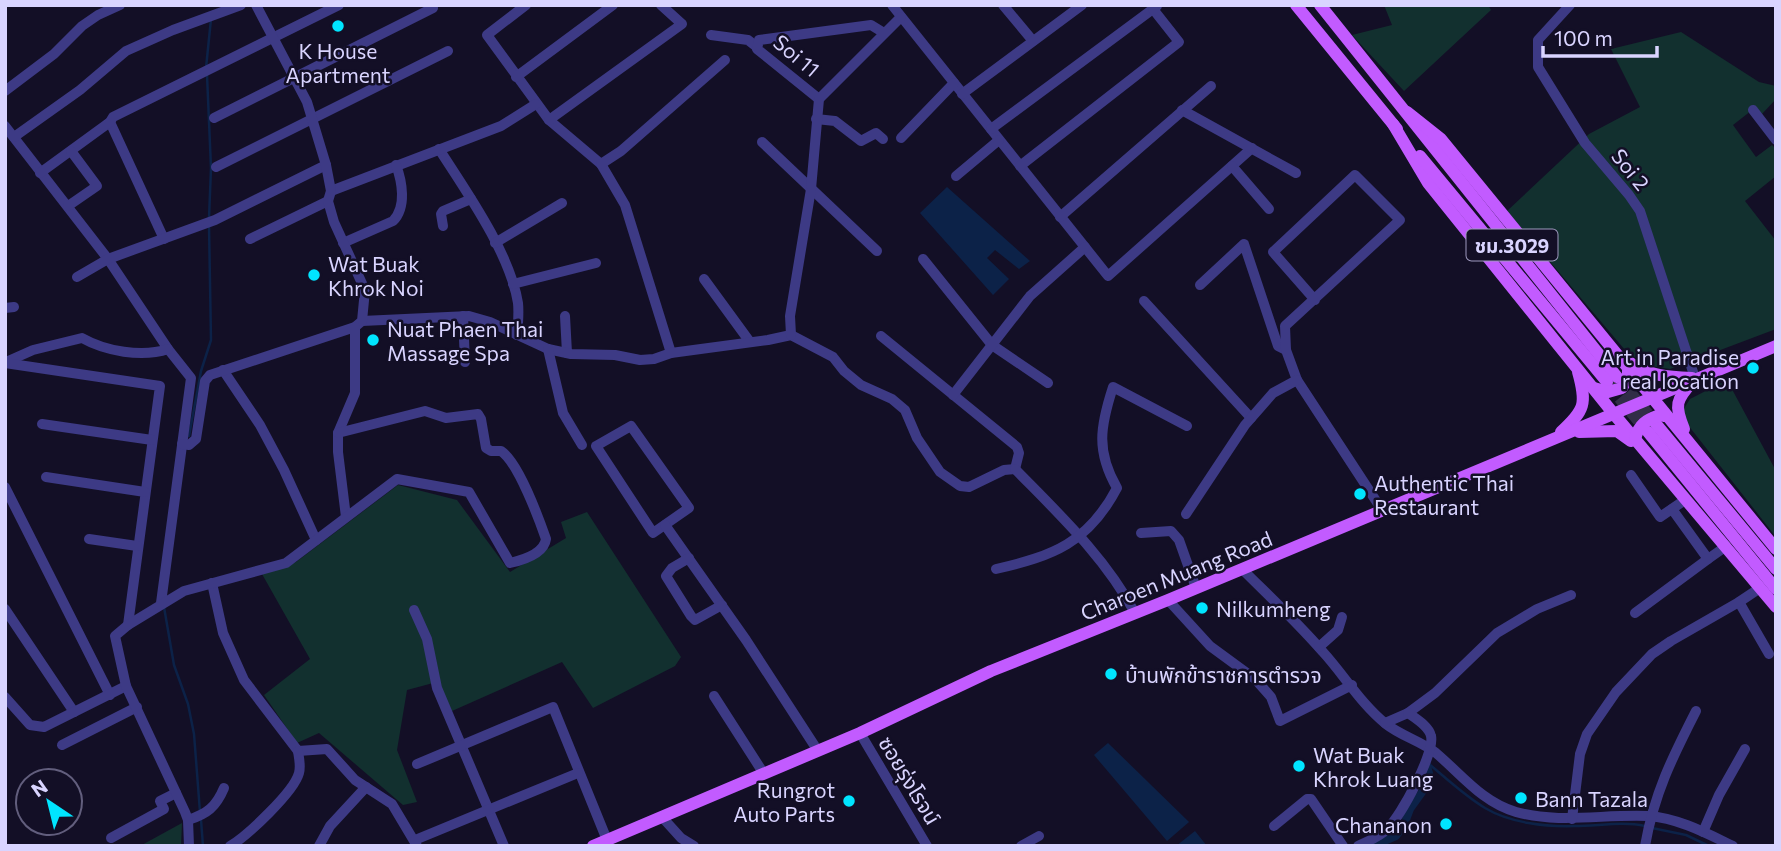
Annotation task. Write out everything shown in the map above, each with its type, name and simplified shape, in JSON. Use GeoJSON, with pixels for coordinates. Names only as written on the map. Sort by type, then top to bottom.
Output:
{"type":"FeatureCollection","features":[{"type":"Feature","properties":{"kind":"main road","name":"ชม.3029"},"geometry":{"type":"LineString","coordinates":[[1296,5],[1393,124],[1612,380],[1407,112],[1320,5]]}},
{"type":"Feature","properties":{"kind":"main road"},"geometry":{"type":"LineString","coordinates":[[1407,112],[1441,139],[1776,549]]}},
{"type":"Feature","properties":{"kind":"main road"},"geometry":{"type":"LineString","coordinates":[[1393,124],[1428,183],[1613,413],[1776,607]]}},
{"type":"Feature","properties":{"kind":"main road","name":"Charoen Muang Road"},"geometry":{"type":"LineString","coordinates":[[593,846],[860,733],[991,671],[1168,600],[1776,345]]}},
{"type":"Feature","properties":{"kind":"main road"},"geometry":{"type":"LineString","coordinates":[[1613,351],[1641,371],[1667,377],[1695,378]]}},
{"type":"Feature","properties":{"kind":"main road"},"geometry":{"type":"LineString","coordinates":[[1594,388],[1608,392],[1622,388],[1628,377],[1628,367]]}},
{"type":"Feature","properties":{"kind":"main road"},"geometry":{"type":"LineString","coordinates":[[1556,437],[1580,414],[1585,396],[1577,368]]}},
{"type":"Feature","properties":{"kind":"main road"},"geometry":{"type":"LineString","coordinates":[[1688,439],[1676,410],[1681,396],[1695,378]]}},
{"type":"Feature","properties":{"kind":"main road"},"geometry":{"type":"LineString","coordinates":[[1635,439],[1637,430],[1645,420],[1660,415],[1671,419]]}},
{"type":"Feature","properties":{"kind":"main road"},"geometry":{"type":"LineString","coordinates":[[1776,569],[1652,428],[1776,589]]}},
{"type":"Feature","properties":{"kind":"main road"},"geometry":{"type":"LineString","coordinates":[[1556,437],[1588,431],[1617,431],[1646,452]]}},
{"type":"Feature","properties":{"kind":"street"},"geometry":{"type":"LineString","coordinates":[[5,91],[54,54],[82,26],[120,5]]}},
{"type":"Feature","properties":{"kind":"street"},"geometry":{"type":"LineString","coordinates":[[14,137],[80,90],[126,51],[241,5]]}},
{"type":"Feature","properties":{"kind":"street"},"geometry":{"type":"LineString","coordinates":[[256,5],[307,102],[326,165],[334,222],[365,290],[359,324],[355,393],[338,433],[346,517]]}},
{"type":"Feature","properties":{"kind":"street"},"geometry":{"type":"LineString","coordinates":[[40,173],[110,122],[113,117],[339,5]]}},
{"type":"Feature","properties":{"kind":"street"},"geometry":{"type":"LineString","coordinates":[[526,5],[487,35],[549,120],[601,164],[625,205],[671,353]]}},
{"type":"Feature","properties":{"kind":"street"},"geometry":{"type":"LineString","coordinates":[[516,77],[613,5]]}},
{"type":"Feature","properties":{"kind":"street"},"geometry":{"type":"LineString","coordinates":[[549,120],[682,24],[661,5]]}},
{"type":"Feature","properties":{"kind":"street"},"geometry":{"type":"LineString","coordinates":[[892,5],[1108,276],[1252,148]]}},
{"type":"Feature","properties":{"kind":"street"},"geometry":{"type":"LineString","coordinates":[[1003,5],[1033,41]]}},
{"type":"Feature","properties":{"kind":"street"},"geometry":{"type":"LineString","coordinates":[[962,94],[1082,5]]}},
{"type":"Feature","properties":{"kind":"street","name":"Soi 2"},"geometry":{"type":"LineString","coordinates":[[1570,5],[1538,40],[1538,66],[1585,143],[1640,211],[1695,378]]}},
{"type":"Feature","properties":{"kind":"street"},"geometry":{"type":"LineString","coordinates":[[990,129],[1155,7],[1179,41],[1020,166]]}},
{"type":"Feature","properties":{"kind":"street"},"geometry":{"type":"LineString","coordinates":[[214,118],[433,8]]}},
{"type":"Feature","properties":{"kind":"street"},"geometry":{"type":"LineString","coordinates":[[792,335],[790,316],[811,189],[819,99],[901,17]]}},
{"type":"Feature","properties":{"kind":"street","name":"Soi 11"},"geometry":{"type":"LineString","coordinates":[[819,99],[757,49],[759,40],[871,26],[884,33]]}},
{"type":"Feature","properties":{"kind":"street"},"geometry":{"type":"LineString","coordinates":[[711,36],[748,40],[758,47]]}},
{"type":"Feature","properties":{"kind":"street"},"geometry":{"type":"LineString","coordinates":[[216,167],[449,51]]}},
{"type":"Feature","properties":{"kind":"street"},"geometry":{"type":"LineString","coordinates":[[601,164],[621,150],[725,60]]}},
{"type":"Feature","properties":{"kind":"street"},"geometry":{"type":"LineString","coordinates":[[901,138],[954,83]]}},
{"type":"Feature","properties":{"kind":"street"},"geometry":{"type":"LineString","coordinates":[[1060,217],[1211,86]]}},
{"type":"Feature","properties":{"kind":"street"},"geometry":{"type":"LineString","coordinates":[[250,239],[330,196],[397,165],[501,126],[536,104]]}},
{"type":"Feature","properties":{"kind":"street"},"geometry":{"type":"LineString","coordinates":[[1182,110],[1296,173]]}},
{"type":"Feature","properties":{"kind":"street"},"geometry":{"type":"LineString","coordinates":[[1753,110],[1776,140]]}},
{"type":"Feature","properties":{"kind":"street"},"geometry":{"type":"LineString","coordinates":[[816,119],[835,121],[861,141],[876,133],[883,139]]}},
{"type":"Feature","properties":{"kind":"street"},"geometry":{"type":"LineString","coordinates":[[110,122],[164,239]]}},
{"type":"Feature","properties":{"kind":"street"},"geometry":{"type":"LineString","coordinates":[[5,126],[108,258],[168,349],[191,378],[161,603]]}},
{"type":"Feature","properties":{"kind":"street"},"geometry":{"type":"LineString","coordinates":[[957,176],[999,140]]}},
{"type":"Feature","properties":{"kind":"street"},"geometry":{"type":"LineString","coordinates":[[762,142],[877,251]]}},
{"type":"Feature","properties":{"kind":"street"},"geometry":{"type":"LineString","coordinates":[[439,149],[484,218],[513,284],[518,304],[517,335]]}},
{"type":"Feature","properties":{"kind":"street"},"geometry":{"type":"LineString","coordinates":[[68,206],[97,186],[71,150]]}},
{"type":"Feature","properties":{"kind":"street"},"geometry":{"type":"LineString","coordinates":[[78,276],[108,258],[218,219],[326,165]]}},
{"type":"Feature","properties":{"kind":"street"},"geometry":{"type":"LineString","coordinates":[[343,243],[393,221],[398,216],[402,181],[397,165]]}},
{"type":"Feature","properties":{"kind":"street"},"geometry":{"type":"LineString","coordinates":[[1232,166],[1269,209]]}},
{"type":"Feature","properties":{"kind":"street"},"geometry":{"type":"LineString","coordinates":[[1315,300],[1273,252],[1355,175],[1400,220],[1315,300],[1286,326],[1286,350],[1297,380],[1382,510]]}},
{"type":"Feature","properties":{"kind":"street"},"geometry":{"type":"LineString","coordinates":[[443,226],[443,211],[471,199]]}},
{"type":"Feature","properties":{"kind":"street"},"geometry":{"type":"LineString","coordinates":[[495,243],[562,203]]}},
{"type":"Feature","properties":{"kind":"street"},"geometry":{"type":"LineString","coordinates":[[1200,285],[1244,244],[1278,346],[1286,350]]}},
{"type":"Feature","properties":{"kind":"street"},"geometry":{"type":"LineString","coordinates":[[953,395],[1030,296],[1085,247]]}},
{"type":"Feature","properties":{"kind":"street"},"geometry":{"type":"LineString","coordinates":[[923,259],[992,345],[1048,383]]}},
{"type":"Feature","properties":{"kind":"street"},"geometry":{"type":"LineString","coordinates":[[513,284],[596,263]]}},
{"type":"Feature","properties":{"kind":"street"},"geometry":{"type":"LineString","coordinates":[[704,279],[750,342]]}},
{"type":"Feature","properties":{"kind":"street"},"geometry":{"type":"LineString","coordinates":[[1144,301],[1251,418]]}},
{"type":"Feature","properties":{"kind":"street"},"geometry":{"type":"LineString","coordinates":[[182,444],[189,445],[196,439],[205,381],[210,375],[359,324],[463,316],[490,322],[548,349],[640,360],[792,335],[834,357],[844,371],[861,385],[892,399],[905,410],[918,438],[940,472],[960,486],[970,487],[1004,470],[1015,468]]}},
{"type":"Feature","properties":{"kind":"street"},"geometry":{"type":"LineString","coordinates":[[463,316],[465,362]]}},
{"type":"Feature","properties":{"kind":"street"},"geometry":{"type":"LineString","coordinates":[[565,316],[567,353]]}},
{"type":"Feature","properties":{"kind":"street"},"geometry":{"type":"LineString","coordinates":[[881,336],[1017,447],[1019,453],[1015,468]]}},
{"type":"Feature","properties":{"kind":"street"},"geometry":{"type":"LineString","coordinates":[[6,363],[33,350],[82,338],[99,348],[155,353],[168,349]]}},
{"type":"Feature","properties":{"kind":"street"},"geometry":{"type":"LineString","coordinates":[[548,349],[563,414],[582,445]]}},
{"type":"Feature","properties":{"kind":"street"},"geometry":{"type":"LineString","coordinates":[[6,363],[160,386],[128,625]]}},
{"type":"Feature","properties":{"kind":"street"},"geometry":{"type":"LineString","coordinates":[[223,370],[260,425],[316,540]]}},
{"type":"Feature","properties":{"kind":"street"},"geometry":{"type":"LineString","coordinates":[[1186,514],[1251,418],[1273,393],[1297,380]]}},
{"type":"Feature","properties":{"kind":"street"},"geometry":{"type":"LineString","coordinates":[[996,569],[1036,560],[1081,536],[1104,512],[1116,488],[1105,467],[1102,443],[1105,413],[1113,387],[1187,426]]}},
{"type":"Feature","properties":{"kind":"street"},"geometry":{"type":"LineString","coordinates":[[188,846],[188,820],[126,686],[115,636],[161,603],[184,591],[286,563],[397,479],[469,492],[510,563],[542,550],[546,539],[534,508],[509,460],[503,452],[486,448],[478,414],[446,418],[425,411],[338,433]]}},
{"type":"Feature","properties":{"kind":"street"},"geometry":{"type":"LineString","coordinates":[[42,424],[152,440]]}},
{"type":"Feature","properties":{"kind":"street"},"geometry":{"type":"LineString","coordinates":[[631,426],[689,509],[665,525],[653,533],[596,446],[631,426]]}},
{"type":"Feature","properties":{"kind":"street"},"geometry":{"type":"LineString","coordinates":[[1015,468],[1081,536],[1123,591],[1135,613]]}},
{"type":"Feature","properties":{"kind":"street"},"geometry":{"type":"LineString","coordinates":[[1631,475],[1660,517],[1685,500]]}},
{"type":"Feature","properties":{"kind":"street"},"geometry":{"type":"LineString","coordinates":[[46,477],[145,492]]}},
{"type":"Feature","properties":{"kind":"street"},"geometry":{"type":"LineString","coordinates":[[5,487],[110,695]]}},
{"type":"Feature","properties":{"kind":"street"},"geometry":{"type":"LineString","coordinates":[[1672,509],[1708,559]]}},
{"type":"Feature","properties":{"kind":"street"},"geometry":{"type":"LineString","coordinates":[[665,525],[722,605],[818,751]]}},
{"type":"Feature","properties":{"kind":"street"},"geometry":{"type":"LineString","coordinates":[[1141,533],[1171,531],[1179,540],[1196,588]]}},
{"type":"Feature","properties":{"kind":"street"},"geometry":{"type":"LineString","coordinates":[[89,539],[137,546]]}},
{"type":"Feature","properties":{"kind":"street"},"geometry":{"type":"LineString","coordinates":[[1635,613],[1725,547]]}},
{"type":"Feature","properties":{"kind":"street"},"geometry":{"type":"LineString","coordinates":[[689,558],[672,568],[666,576],[691,616],[695,620],[699,619],[722,605]]}},
{"type":"Feature","properties":{"kind":"street"},"geometry":{"type":"LineString","coordinates":[[1242,569],[1319,647],[1385,723],[1431,749],[1479,794],[1497,805],[1546,818],[1650,817],[1673,821],[1732,846]]}},
{"type":"Feature","properties":{"kind":"street"},"geometry":{"type":"LineString","coordinates":[[212,583],[223,633],[244,680],[298,751],[300,764],[297,778],[260,823],[230,846]]}},
{"type":"Feature","properties":{"kind":"street"},"geometry":{"type":"LineString","coordinates":[[1572,819],[1580,754],[1587,734],[1616,692],[1652,654],[1760,588]]}},
{"type":"Feature","properties":{"kind":"street"},"geometry":{"type":"LineString","coordinates":[[1385,723],[1408,713],[1435,693],[1497,633],[1537,609],[1571,595]]}},
{"type":"Feature","properties":{"kind":"street"},"geometry":{"type":"LineString","coordinates":[[1168,600],[1210,646],[1255,679],[1271,697],[1280,721],[1352,685]]}},
{"type":"Feature","properties":{"kind":"street"},"geometry":{"type":"LineString","coordinates":[[1739,602],[1769,654]]}},
{"type":"Feature","properties":{"kind":"street"},"geometry":{"type":"LineString","coordinates":[[5,609],[74,712]]}},
{"type":"Feature","properties":{"kind":"street"},"geometry":{"type":"LineString","coordinates":[[414,610],[427,639],[437,688],[504,846]]}},
{"type":"Feature","properties":{"kind":"street"},"geometry":{"type":"LineString","coordinates":[[1319,647],[1338,630],[1342,617]]}},
{"type":"Feature","properties":{"kind":"street"},"geometry":{"type":"LineString","coordinates":[[5,697],[30,725],[44,727],[126,686]]}},
{"type":"Feature","properties":{"kind":"street"},"geometry":{"type":"LineString","coordinates":[[713,696],[764,774]]}},
{"type":"Feature","properties":{"kind":"street"},"geometry":{"type":"LineString","coordinates":[[62,745],[137,707]]}},
{"type":"Feature","properties":{"kind":"street"},"geometry":{"type":"LineString","coordinates":[[417,764],[553,707],[607,840]]}},
{"type":"Feature","properties":{"kind":"street"},"geometry":{"type":"LineString","coordinates":[[1645,846],[1650,817],[1662,780],[1696,711]]}},
{"type":"Feature","properties":{"kind":"street"},"geometry":{"type":"LineString","coordinates":[[1359,846],[1385,832],[1402,812],[1431,749],[1431,735],[1428,730],[1408,713]]}},
{"type":"Feature","properties":{"kind":"street","name":"ซอยรุ่งโรจน์"},"geometry":{"type":"LineString","coordinates":[[860,733],[927,846]]}},
{"type":"Feature","properties":{"kind":"street"},"geometry":{"type":"LineString","coordinates":[[298,751],[327,749],[355,780],[392,804],[416,843],[579,773]]}},
{"type":"Feature","properties":{"kind":"street"},"geometry":{"type":"LineString","coordinates":[[1703,832],[1745,749]]}},
{"type":"Feature","properties":{"kind":"street"},"geometry":{"type":"LineString","coordinates":[[318,846],[330,825],[366,787]]}},
{"type":"Feature","properties":{"kind":"street"},"geometry":{"type":"LineString","coordinates":[[188,820],[211,810],[218,803],[224,788]]}},
{"type":"Feature","properties":{"kind":"street"},"geometry":{"type":"LineString","coordinates":[[111,838],[164,809],[160,801],[176,793]]}},
{"type":"Feature","properties":{"kind":"street"},"geometry":{"type":"LineString","coordinates":[[1274,826],[1307,799],[1311,799],[1343,846]]}},
{"type":"Feature","properties":{"kind":"street"},"geometry":{"type":"LineString","coordinates":[[662,817],[681,838],[694,846]]}},
{"type":"Feature","properties":{"kind":"street"},"geometry":{"type":"LineString","coordinates":[[1021,846],[1039,836]]}},
{"type":"Feature","properties":{"kind":"green space"},"geometry":{"type":"Polygon","coordinates":[[[1384,5],[1488,5],[1491,10],[1404,91],[1352,35],[1392,25],[1384,5]]]}},
{"type":"Feature","properties":{"kind":"green space"},"geometry":{"type":"Polygon","coordinates":[[[1681,32],[1759,82],[1776,86],[1776,99],[1762,114],[1756,107],[1733,125],[1756,157],[1772,145],[1776,149],[1776,176],[1745,201],[1776,241],[1776,329],[1670,369],[1645,365],[1625,350],[1507,211],[1589,134],[1640,107],[1611,49],[1681,32]]]}},
{"type":"Feature","properties":{"kind":"green space"},"geometry":{"type":"Polygon","coordinates":[[[1727,380],[1776,471],[1776,537],[1688,425],[1683,410],[1690,399],[1727,380]]]}},
{"type":"Feature","properties":{"kind":"green space"},"geometry":{"type":"Polygon","coordinates":[[[398,485],[457,500],[510,572],[566,538],[561,522],[587,512],[681,657],[675,666],[593,708],[562,662],[452,711],[437,682],[407,690],[397,750],[417,802],[403,805],[319,733],[297,743],[264,695],[310,659],[262,574],[296,562],[398,485]]]}},
{"type":"Feature","properties":{"kind":"green space"},"geometry":{"type":"Polygon","coordinates":[[[182,823],[181,846],[140,846],[182,823]]]}},
{"type":"Feature","properties":{"kind":"water"},"geometry":{"type":"Polygon","coordinates":[[[947,187],[1030,261],[1019,269],[995,250],[987,258],[1009,279],[993,295],[920,213],[947,187]]]}},
{"type":"Feature","properties":{"kind":"water"},"geometry":{"type":"Polygon","coordinates":[[[1108,743],[1189,822],[1167,841],[1094,755],[1108,743]]]}},
{"type":"Feature","properties":{"kind":"water"},"geometry":{"type":"Polygon","coordinates":[[[1195,831],[1207,846],[1176,846],[1195,831]]]}},
{"type":"Feature","properties":{"kind":"waterway"},"geometry":{"type":"LineString","coordinates":[[206,68],[211,19]]}},
{"type":"Feature","properties":{"kind":"waterway"},"geometry":{"type":"LineString","coordinates":[[207,75],[211,168],[209,218]]}},
{"type":"Feature","properties":{"kind":"waterway"},"geometry":{"type":"LineString","coordinates":[[189,436],[201,371],[211,340],[209,225]]}},
{"type":"Feature","properties":{"kind":"waterway"},"geometry":{"type":"LineString","coordinates":[[164,607],[174,665],[188,704],[194,734],[200,812]]}},
{"type":"Feature","properties":{"kind":"waterway"},"geometry":{"type":"LineString","coordinates":[[1373,846],[1396,836],[1404,825],[1410,809],[1428,784],[1430,777],[1426,762]]}},
{"type":"Feature","properties":{"kind":"waterway"},"geometry":{"type":"LineString","coordinates":[[1429,764],[1478,803],[1517,821],[1552,826],[1645,826]]}},
{"type":"Feature","properties":{"kind":"waterway"},"geometry":{"type":"LineString","coordinates":[[201,820],[203,846]]}},
{"type":"Feature","properties":{"kind":"waterway"},"geometry":{"type":"LineString","coordinates":[[1652,828],[1686,835],[1709,846]]}},
{"type":"Feature","properties":{"kind":"tunnel"},"geometry":{"type":"LineString","coordinates":[[1617,377],[1656,424]]}},
{"type":"Feature","properties":{"kind":"tunnel"},"geometry":{"type":"LineString","coordinates":[[1608,384],[1648,432]]}},
{"type":"Feature","properties":{"kind":"place","name":"K House Apartment"},"geometry":{"type":"Point","coordinates":[338,26]}},
{"type":"Feature","properties":{"kind":"place","name":"Wat Buak Khrok Noi"},"geometry":{"type":"Point","coordinates":[314,275]}},
{"type":"Feature","properties":{"kind":"place","name":"Nuat Phaen Thai Massage Spa"},"geometry":{"type":"Point","coordinates":[373,340]}},
{"type":"Feature","properties":{"kind":"place","name":"Art in Paradise real location"},"geometry":{"type":"Point","coordinates":[1753,368]}},
{"type":"Feature","properties":{"kind":"place","name":"Authentic Thai Restaurant"},"geometry":{"type":"Point","coordinates":[1360,494]}},
{"type":"Feature","properties":{"kind":"place","name":"Nilkumheng"},"geometry":{"type":"Point","coordinates":[1202,608]}},
{"type":"Feature","properties":{"kind":"place","name":"บ้านพักข้าราชการตำรวจ"},"geometry":{"type":"Point","coordinates":[1111,674]}},
{"type":"Feature","properties":{"kind":"place","name":"Wat Buak Khrok Luang"},"geometry":{"type":"Point","coordinates":[1299,766]}},
{"type":"Feature","properties":{"kind":"place","name":"Bann Tazala"},"geometry":{"type":"Point","coordinates":[1521,798]}},
{"type":"Feature","properties":{"kind":"place","name":"Rungrot Auto Parts"},"geometry":{"type":"Point","coordinates":[849,801]}},
{"type":"Feature","properties":{"kind":"place","name":"Chananon"},"geometry":{"type":"Point","coordinates":[1446,824]}}]}
